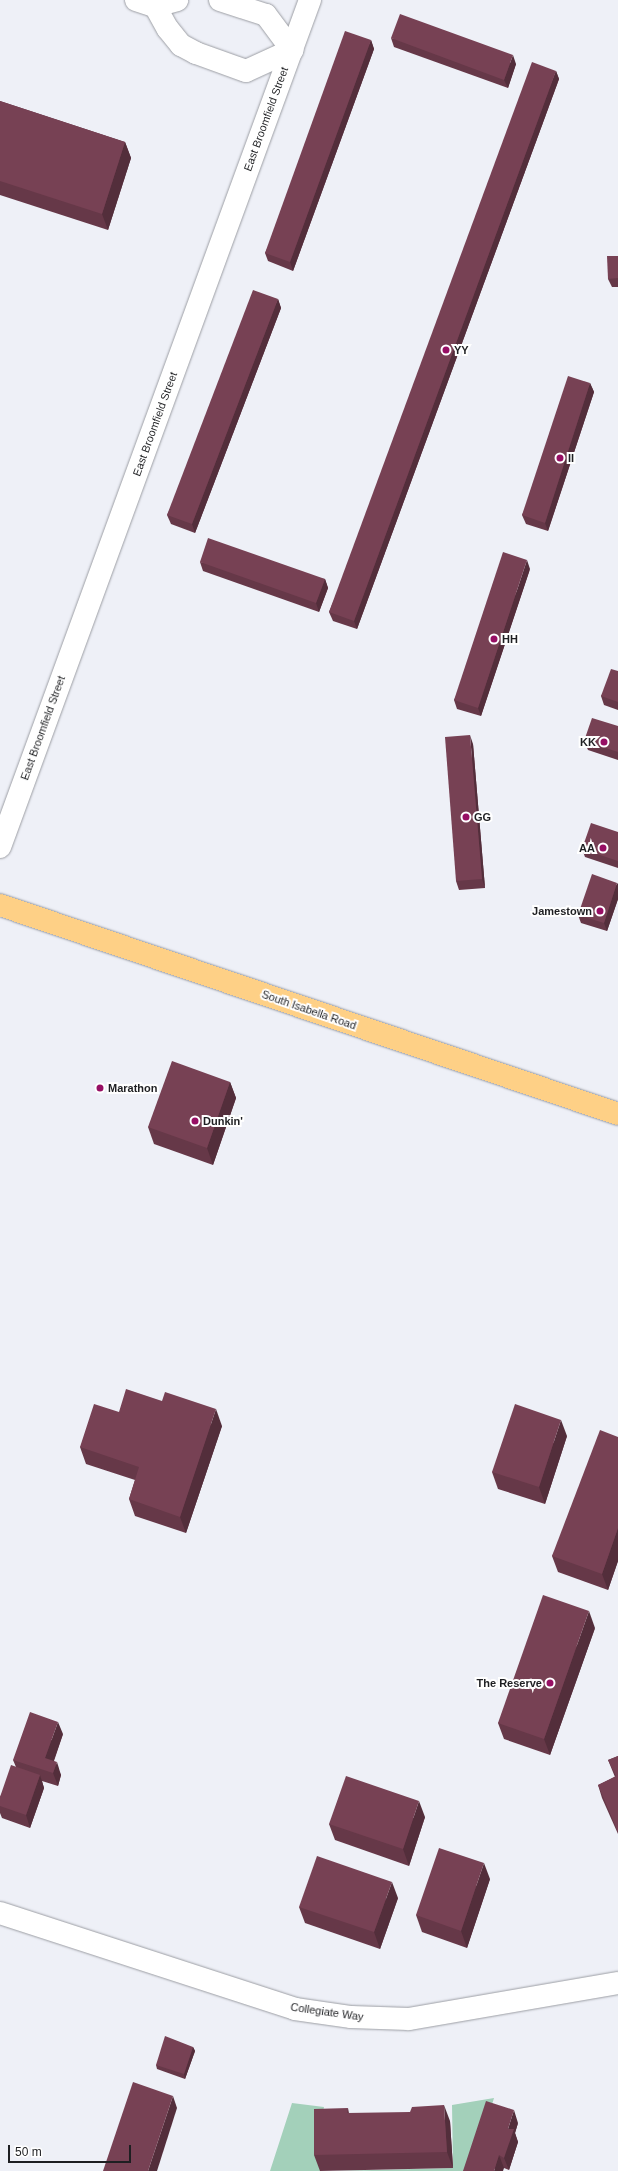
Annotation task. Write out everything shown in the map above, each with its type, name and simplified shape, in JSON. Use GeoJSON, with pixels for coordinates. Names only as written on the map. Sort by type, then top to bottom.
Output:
{"type":"FeatureCollection","features":[{"type":"Feature","properties":{"kind":"main road","name":"South Isabella Road"},"geometry":{"type":"LineString","coordinates":[[0,905],[618,1114]]}},
{"type":"Feature","properties":{"kind":"street"},"geometry":{"type":"LineString","coordinates":[[145,3],[177,0]]}},
{"type":"Feature","properties":{"kind":"street"},"geometry":{"type":"LineString","coordinates":[[145,3],[181,45],[196,53],[246,71],[292,50],[266,15],[220,0]]}},
{"type":"Feature","properties":{"kind":"street","name":"East Broomfield Street"},"geometry":{"type":"LineString","coordinates":[[0,847],[310,0]]}},
{"type":"Feature","properties":{"kind":"street","name":"Collegiate Way"},"geometry":{"type":"LineString","coordinates":[[0,1913],[296,2009],[351,2017],[409,2019],[618,1983]]}},
{"type":"Feature","properties":{"kind":"green space"},"geometry":{"type":"Polygon","coordinates":[[[494,2098],[472,2171],[332,2171],[453,2168],[452,2105],[494,2098]]]}},
{"type":"Feature","properties":{"kind":"green space"},"geometry":{"type":"Polygon","coordinates":[[[292,2103],[324,2107],[320,2125],[320,2171],[270,2171],[292,2103]]]}},
{"type":"Feature","properties":{"kind":"building"},"geometry":{"type":"Polygon","coordinates":[[[400,14],[513,55],[504,80],[391,38],[400,14]]]}},
{"type":"Feature","properties":{"kind":"building"},"geometry":{"type":"Polygon","coordinates":[[[345,31],[371,40],[290,262],[265,253],[345,31]]]}},
{"type":"Feature","properties":{"kind":"building","name":"YY"},"geometry":{"type":"Polygon","coordinates":[[[532,62],[556,71],[354,621],[329,612],[532,62]]]}},
{"type":"Feature","properties":{"kind":"building"},"geometry":{"type":"Polygon","coordinates":[[[0,101],[125,142],[102,214],[0,181],[0,101]]]}},
{"type":"Feature","properties":{"kind":"building"},"geometry":{"type":"Polygon","coordinates":[[[607,256],[618,256],[618,278],[608,279],[607,256]]]}},
{"type":"Feature","properties":{"kind":"building"},"geometry":{"type":"Polygon","coordinates":[[[253,290],[278,299],[192,524],[167,515],[253,290]]]}},
{"type":"Feature","properties":{"kind":"building","name":"II"},"geometry":{"type":"Polygon","coordinates":[[[568,376],[590,383],[545,523],[522,515],[568,376]]]}},
{"type":"Feature","properties":{"kind":"building"},"geometry":{"type":"Polygon","coordinates":[[[208,538],[325,579],[316,603],[200,562],[208,538]]]}},
{"type":"Feature","properties":{"kind":"building","name":"HH"},"geometry":{"type":"Polygon","coordinates":[[[503,552],[527,560],[478,708],[454,700],[503,552]]]}},
{"type":"Feature","properties":{"kind":"building"},"geometry":{"type":"Polygon","coordinates":[[[611,669],[618,671],[618,702],[601,696],[611,669]]]}},
{"type":"Feature","properties":{"kind":"building"},"geometry":{"type":"Polygon","coordinates":[[[592,718],[618,726],[618,752],[584,741],[592,718]]]}},
{"type":"Feature","properties":{"kind":"building","name":"GG"},"geometry":{"type":"Polygon","coordinates":[[[470,735],[482,879],[456,881],[445,737],[470,735]]]}},
{"type":"Feature","properties":{"kind":"building","name":"AA"},"geometry":{"type":"Polygon","coordinates":[[[591,823],[618,832],[618,861],[582,849],[591,823]]]}},
{"type":"Feature","properties":{"kind":"building","name":"Jamestown"},"geometry":{"type":"Polygon","coordinates":[[[592,874],[617,883],[604,923],[578,915],[592,874]]]}},
{"type":"Feature","properties":{"kind":"building","name":"Dunkin'"},"geometry":{"type":"Polygon","coordinates":[[[172,1061],[230,1082],[207,1148],[148,1127],[172,1061]]]}},
{"type":"Feature","properties":{"kind":"building"},"geometry":{"type":"Polygon","coordinates":[[[126,1389],[162,1401],[165,1392],[216,1409],[180,1517],[129,1499],[139,1467],[80,1447],[94,1404],[119,1412],[126,1389]]]}},
{"type":"Feature","properties":{"kind":"building"},"geometry":{"type":"Polygon","coordinates":[[[515,1404],[561,1420],[539,1487],[492,1472],[515,1404]]]}},
{"type":"Feature","properties":{"kind":"building"},"geometry":{"type":"Polygon","coordinates":[[[600,1430],[618,1437],[618,1528],[602,1574],[552,1556],[600,1430]]]}},
{"type":"Feature","properties":{"kind":"building","name":"The Reserve"},"geometry":{"type":"Polygon","coordinates":[[[543,1595],[589,1611],[544,1739],[498,1723],[543,1595]]]}},
{"type":"Feature","properties":{"kind":"building"},"geometry":{"type":"Polygon","coordinates":[[[30,1712],[58,1722],[45,1758],[57,1762],[53,1773],[13,1760],[30,1712]]]}},
{"type":"Feature","properties":{"kind":"building"},"geometry":{"type":"Polygon","coordinates":[[[618,1756],[618,1832],[598,1785],[616,1776],[608,1760],[618,1756]]]}},
{"type":"Feature","properties":{"kind":"building"},"geometry":{"type":"Polygon","coordinates":[[[11,1765],[40,1775],[26,1815],[0,1806],[0,1797],[11,1765]]]}},
{"type":"Feature","properties":{"kind":"building"},"geometry":{"type":"Polygon","coordinates":[[[346,1776],[419,1801],[403,1849],[329,1824],[346,1776]]]}},
{"type":"Feature","properties":{"kind":"building"},"geometry":{"type":"Polygon","coordinates":[[[439,1848],[484,1863],[461,1931],[416,1915],[439,1848]]]}},
{"type":"Feature","properties":{"kind":"building"},"geometry":{"type":"Polygon","coordinates":[[[317,1856],[392,1882],[374,1932],[299,1907],[317,1856]]]}},
{"type":"Feature","properties":{"kind":"building"},"geometry":{"type":"Polygon","coordinates":[[[165,2036],[193,2047],[184,2074],[156,2065],[165,2036]]]}},
{"type":"Feature","properties":{"kind":"building"},"geometry":{"type":"Polygon","coordinates":[[[133,2082],[173,2096],[148,2171],[103,2171],[133,2082]]]}},
{"type":"Feature","properties":{"kind":"building"},"geometry":{"type":"Polygon","coordinates":[[[486,2101],[514,2110],[508,2129],[514,2129],[504,2158],[499,2155],[494,2171],[463,2171],[486,2101]]]}},
{"type":"Feature","properties":{"kind":"building"},"geometry":{"type":"Polygon","coordinates":[[[444,2105],[447,2152],[314,2155],[314,2109],[348,2108],[347,2113],[410,2112],[412,2107],[444,2105]]]}},
{"type":"Feature","properties":{"kind":"place","name":"YY"},"geometry":{"type":"Point","coordinates":[446,350]}},
{"type":"Feature","properties":{"kind":"place","name":"II"},"geometry":{"type":"Point","coordinates":[560,458]}},
{"type":"Feature","properties":{"kind":"place","name":"HH"},"geometry":{"type":"Point","coordinates":[494,639]}},
{"type":"Feature","properties":{"kind":"place","name":"KK"},"geometry":{"type":"Point","coordinates":[604,742]}},
{"type":"Feature","properties":{"kind":"place","name":"GG"},"geometry":{"type":"Point","coordinates":[466,817]}},
{"type":"Feature","properties":{"kind":"place","name":"AA"},"geometry":{"type":"Point","coordinates":[603,848]}},
{"type":"Feature","properties":{"kind":"place","name":"Jamestown"},"geometry":{"type":"Point","coordinates":[600,911]}},
{"type":"Feature","properties":{"kind":"place","name":"Marathon"},"geometry":{"type":"Point","coordinates":[100,1088]}},
{"type":"Feature","properties":{"kind":"place","name":"Dunkin'"},"geometry":{"type":"Point","coordinates":[195,1121]}},
{"type":"Feature","properties":{"kind":"place","name":"The Reserve"},"geometry":{"type":"Point","coordinates":[550,1683]}}]}
